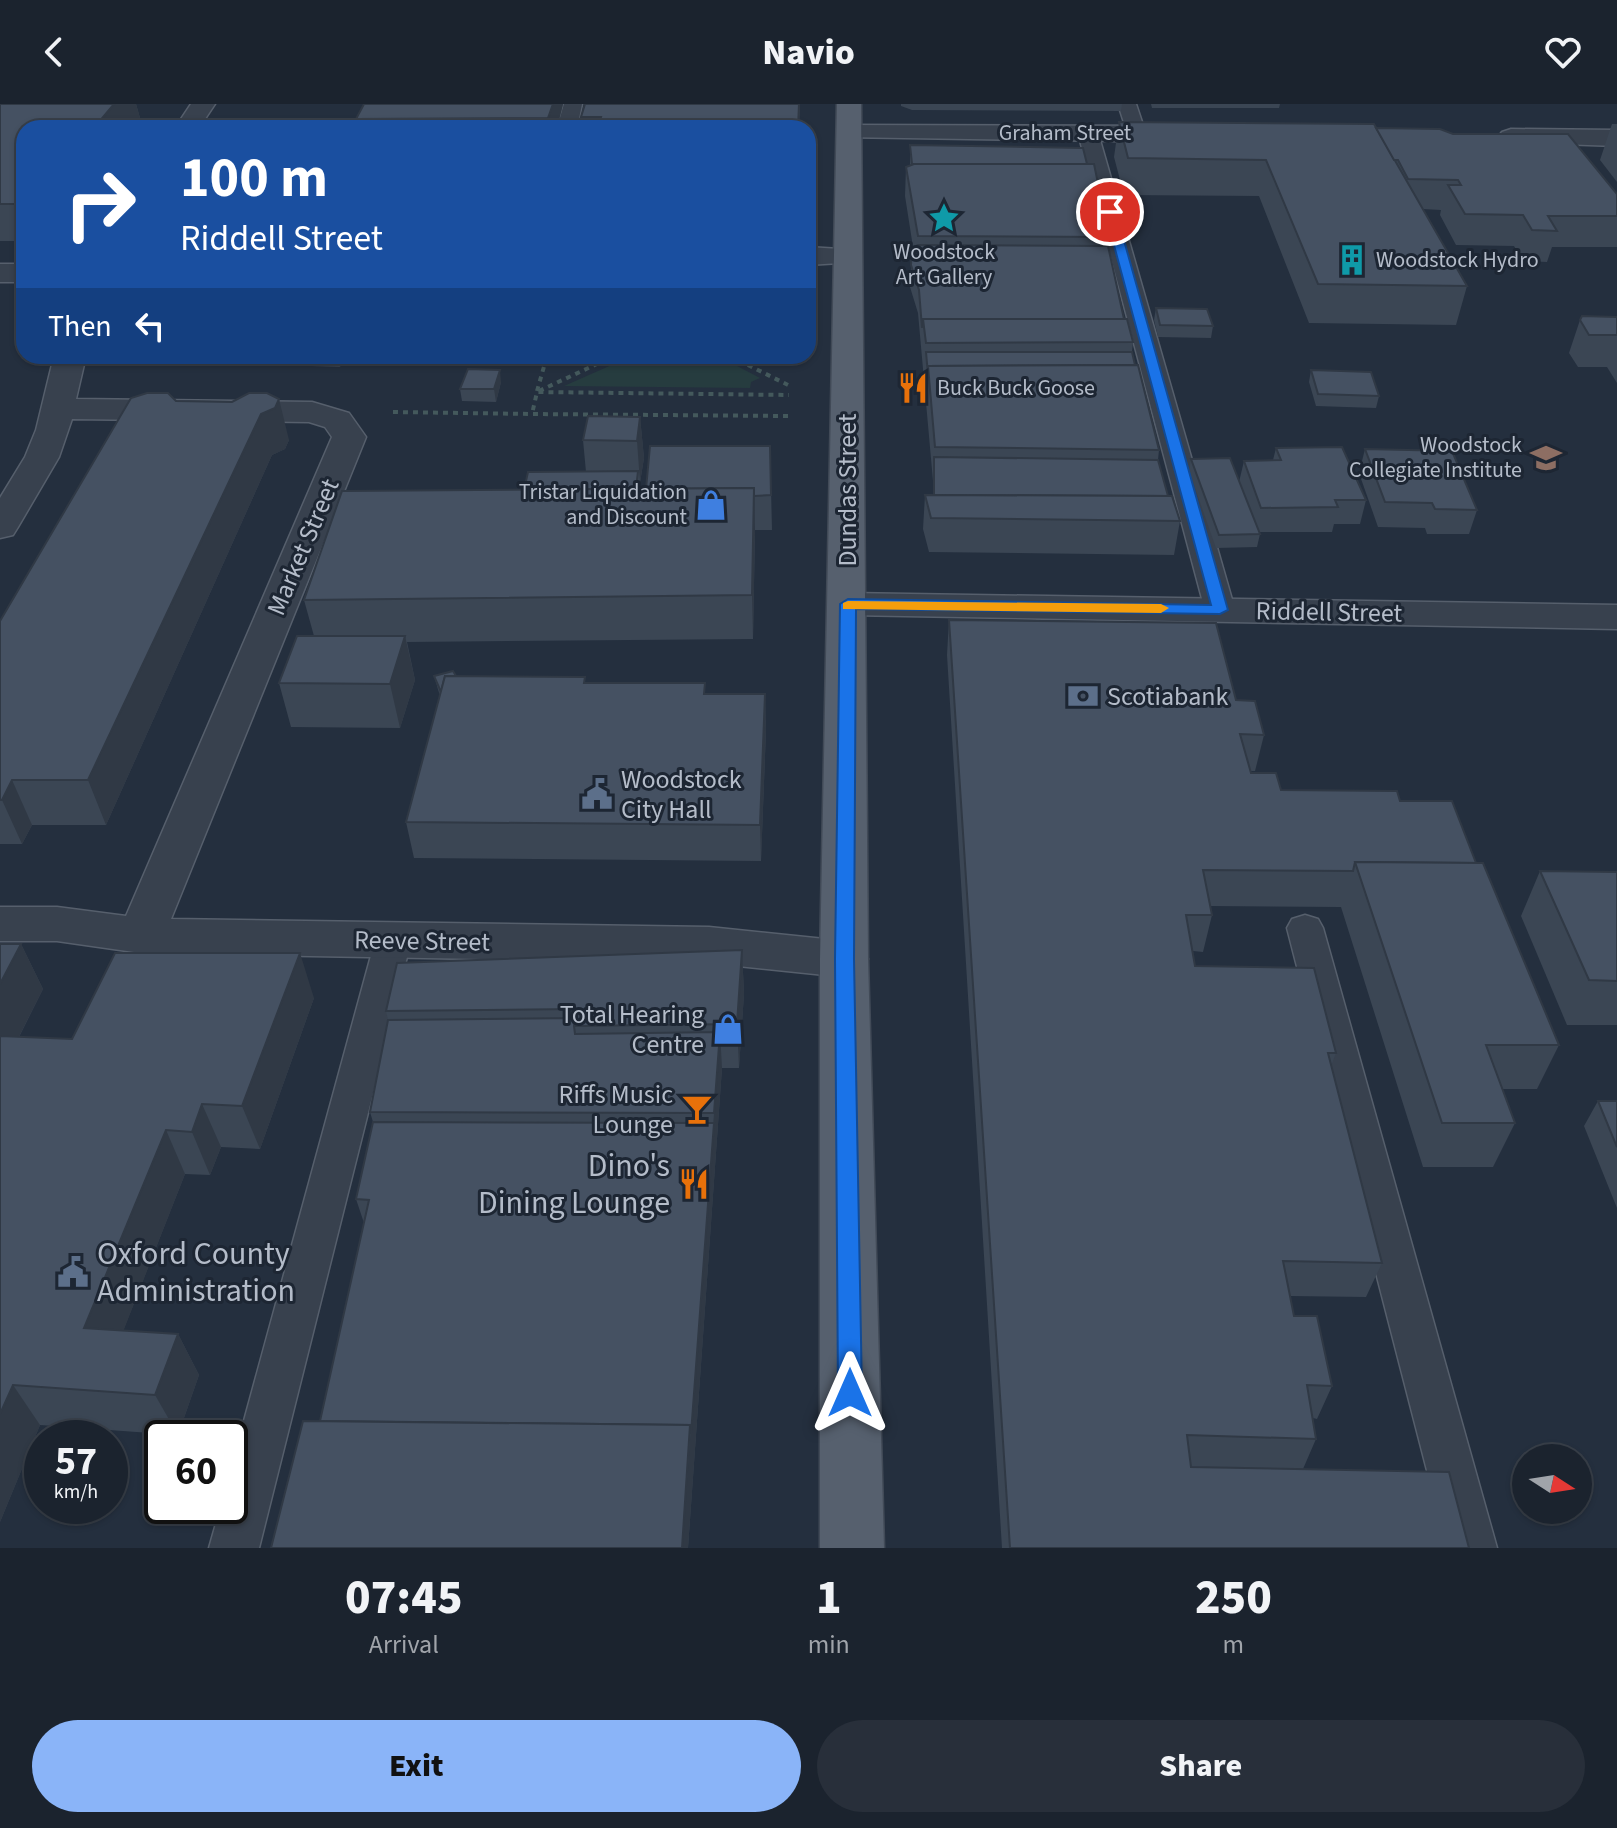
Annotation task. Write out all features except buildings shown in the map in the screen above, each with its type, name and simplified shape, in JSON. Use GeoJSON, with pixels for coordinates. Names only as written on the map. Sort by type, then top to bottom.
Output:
{"type":"FeatureCollection","features":[{"type":"Feature","properties":{"kind":"main road","name":"Dundas Street"},"geometry":{"type":"LineString","coordinates":[[849,118],[844,959],[852,1548]]}},
{"type":"Feature","properties":{"kind":"street","name":"Graham Street"},"geometry":{"type":"LineString","coordinates":[[849,118],[1088,133],[1198,134]]}},
{"type":"Feature","properties":{"kind":"street"},"geometry":{"type":"LineString","coordinates":[[1493,137],[1617,138]]}},
{"type":"Feature","properties":{"kind":"street"},"geometry":{"type":"LineString","coordinates":[[816,256],[846,256]]}},
{"type":"Feature","properties":{"kind":"street"},"geometry":{"type":"LineString","coordinates":[[0,527],[42,457],[68,364]]}},
{"type":"Feature","properties":{"kind":"street","name":"Market Street"},"geometry":{"type":"LineString","coordinates":[[58,409],[312,412],[337,420],[349,437],[141,936]]}},
{"type":"Feature","properties":{"kind":"street","name":"Riddell Street"},"geometry":{"type":"LineString","coordinates":[[848,604],[1617,617]]}},
{"type":"Feature","properties":{"kind":"street","name":"Reeve Street"},"geometry":{"type":"LineString","coordinates":[[0,924],[57,924],[141,936],[709,945],[844,959]]}},
{"type":"Feature","properties":{"kind":"lane"},"geometry":{"type":"LineString","coordinates":[[1127,104],[1136,134]]}},
{"type":"Feature","properties":{"kind":"lane"},"geometry":{"type":"LineString","coordinates":[[1088,133],[1220,610]]}},
{"type":"Feature","properties":{"kind":"lane"},"geometry":{"type":"LineString","coordinates":[[1305,928],[1472,1548]]}},
{"type":"Feature","properties":{"kind":"lane"},"geometry":{"type":"LineString","coordinates":[[234,1548],[393,941]]}},
{"type":"Feature","properties":{"kind":"path"},"geometry":{"type":"LineString","coordinates":[[532,414],[545,364]]}},
{"type":"Feature","properties":{"kind":"path"},"geometry":{"type":"LineString","coordinates":[[537,392],[597,364]]}},
{"type":"Feature","properties":{"kind":"path"},"geometry":{"type":"LineString","coordinates":[[746,364],[788,385]]}},
{"type":"Feature","properties":{"kind":"path"},"geometry":{"type":"LineString","coordinates":[[537,392],[789,395]]}},
{"type":"Feature","properties":{"kind":"path"},"geometry":{"type":"LineString","coordinates":[[380,412],[788,416]]}},
{"type":"Feature","properties":{"kind":"green space"},"geometry":{"type":"Polygon","coordinates":[[[614,364],[733,364],[760,378],[751,382],[750,388],[564,386],[614,364]]]}},
{"type":"Feature","properties":{"kind":"slow traffic"},"geometry":{"type":"LineString","coordinates":[[848,606],[927,604],[1161,608]]}},
{"type":"Feature","properties":{"kind":"place","name":"Woodstock Art Gallery"},"geometry":{"type":"Point","coordinates":[944,218]}},
{"type":"Feature","properties":{"kind":"place","name":"Woodstock Hydro"},"geometry":{"type":"Point","coordinates":[1352,260]}},
{"type":"Feature","properties":{"kind":"place","name":"Buck Buck Goose"},"geometry":{"type":"Point","coordinates":[913,388]}},
{"type":"Feature","properties":{"kind":"place","name":"Woodstock Collegiate Institute"},"geometry":{"type":"Point","coordinates":[1546,458]}},
{"type":"Feature","properties":{"kind":"place","name":"Tristar Liquidation and Discount"},"geometry":{"type":"Point","coordinates":[711,505]}},
{"type":"Feature","properties":{"kind":"place","name":"Scotiabank"},"geometry":{"type":"Point","coordinates":[1083,696]}},
{"type":"Feature","properties":{"kind":"place","name":"Woodstock City Hall"},"geometry":{"type":"Point","coordinates":[597,794]}},
{"type":"Feature","properties":{"kind":"place","name":"Total Hearing Centre"},"geometry":{"type":"Point","coordinates":[728,1029]}},
{"type":"Feature","properties":{"kind":"place","name":"Riffs Music Lounge"},"geometry":{"type":"Point","coordinates":[697,1109]}},
{"type":"Feature","properties":{"kind":"place","name":"Dino's Dining Lounge"},"geometry":{"type":"Point","coordinates":[694,1184]}},
{"type":"Feature","properties":{"kind":"place","name":"Oxford County Administration"},"geometry":{"type":"Point","coordinates":[73,1272]}},
{"type":"Feature","properties":{"kind":"route"},"geometry":{"type":"LineString","coordinates":[[850,1393],[844,959],[848,604],[1220,610],[1110,212]]}}]}
